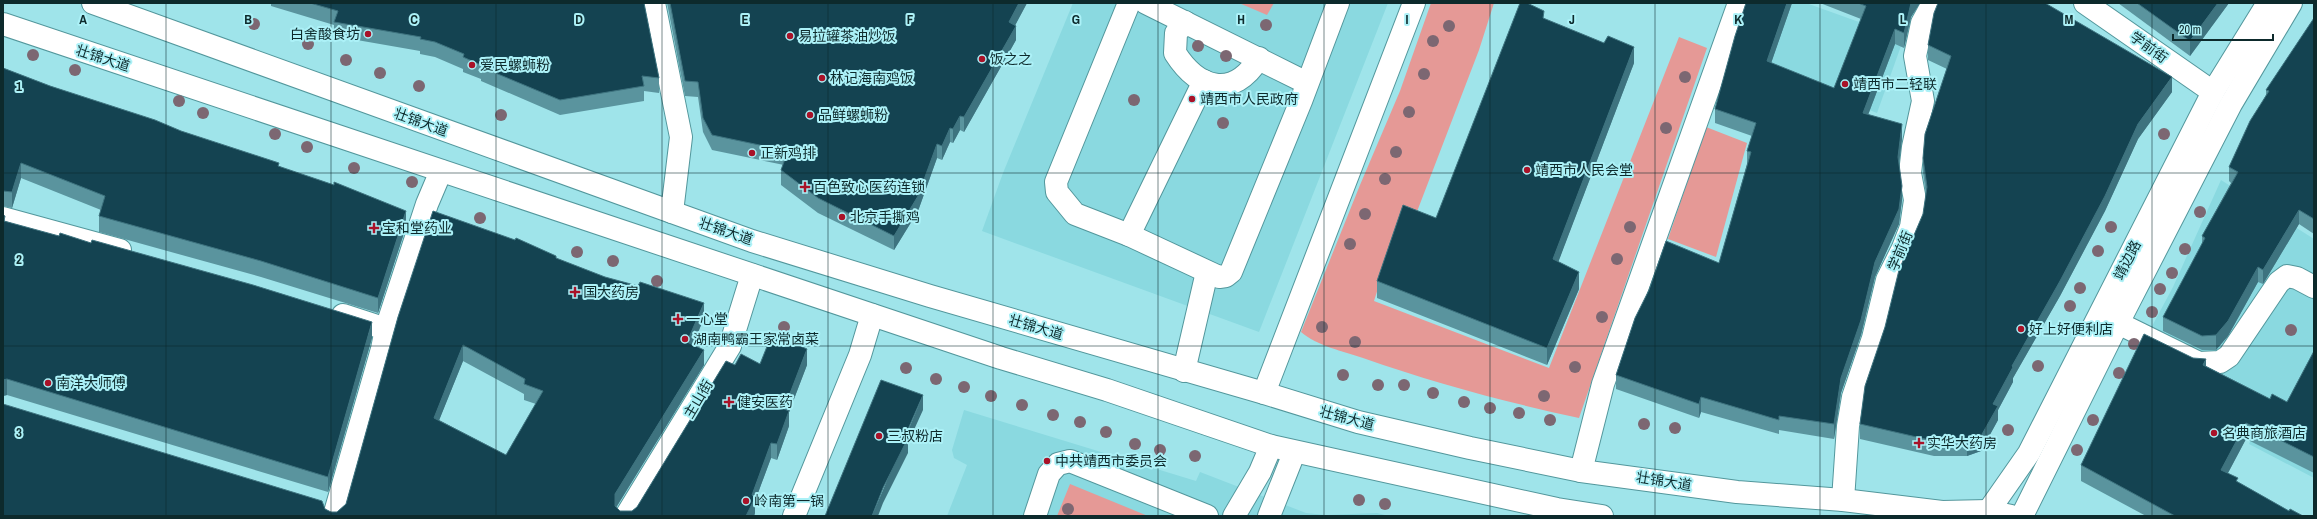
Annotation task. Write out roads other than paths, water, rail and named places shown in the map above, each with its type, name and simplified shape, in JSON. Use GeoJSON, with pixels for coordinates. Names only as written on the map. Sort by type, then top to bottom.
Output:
{"type":"FeatureCollection","features":[{"type":"Feature","properties":{"kind":"main road","name":"壮锦大道"},"geometry":{"type":"LineString","coordinates":[[93,3],[672,212],[835,267],[1184,371],[1264,392],[1358,422],[1470,448],[1581,471],[1737,492],[1843,500],[1942,512],[2011,516]]}},
{"type":"Feature","properties":{"kind":"main road"},"geometry":{"type":"LineString","coordinates":[[654,3],[681,138],[672,212]]}},
{"type":"Feature","properties":{"kind":"main road"},"geometry":{"type":"LineString","coordinates":[[1129,3],[1056,182],[1057,192],[1075,214],[1129,235],[1219,277],[1226,276],[1231,272],[1338,3]]}},
{"type":"Feature","properties":{"kind":"main road"},"geometry":{"type":"LineString","coordinates":[[1146,3],[1307,83]]}},
{"type":"Feature","properties":{"kind":"main road"},"geometry":{"type":"LineString","coordinates":[[1264,392],[1414,3]]}},
{"type":"Feature","properties":{"kind":"main road"},"geometry":{"type":"LineString","coordinates":[[1581,471],[1602,384],[1739,3]]}},
{"type":"Feature","properties":{"kind":"main road","name":"学前街"},"geometry":{"type":"LineString","coordinates":[[1843,500],[1848,426],[1853,397],[1873,338],[1887,280],[1903,248],[1911,226],[1915,200],[1911,167],[1922,101],[1915,56],[1922,23],[1933,3]]}},
{"type":"Feature","properties":{"kind":"main road","name":"学前街"},"geometry":{"type":"LineString","coordinates":[[2085,3],[2213,92]]}},
{"type":"Feature","properties":{"kind":"main road","name":"靖边路"},"geometry":{"type":"LineString","coordinates":[[1986,514],[2029,453],[2213,92],[2268,3]]}},
{"type":"Feature","properties":{"kind":"main road","name":"靖边路"},"geometry":{"type":"LineString","coordinates":[[2022,516],[2118,323],[2231,104],[2291,3]]}},
{"type":"Feature","properties":{"kind":"main road"},"geometry":{"type":"LineString","coordinates":[[1185,22],[1176,33],[1174,53],[1190,73],[1204,81],[1215,84],[1228,84],[1240,80],[1250,73],[1258,58]]}},
{"type":"Feature","properties":{"kind":"main road","name":"壮锦大道"},"geometry":{"type":"LineString","coordinates":[[3,24],[1001,358],[1107,390],[1271,446],[1294,453],[1557,510],[1602,516]]}},
{"type":"Feature","properties":{"kind":"main road"},"geometry":{"type":"LineString","coordinates":[[1129,235],[1204,81]]}},
{"type":"Feature","properties":{"kind":"main road"},"geometry":{"type":"LineString","coordinates":[[313,501],[335,512],[382,349],[386,328],[427,204],[442,171]]}},
{"type":"Feature","properties":{"kind":"main road"},"geometry":{"type":"LineString","coordinates":[[3,218],[143,256]]}},
{"type":"Feature","properties":{"kind":"main road"},"geometry":{"type":"LineString","coordinates":[[1184,371],[1207,272]]}},
{"type":"Feature","properties":{"kind":"main road","name":"主山街"},"geometry":{"type":"LineString","coordinates":[[626,516],[730,346],[752,275]]}},
{"type":"Feature","properties":{"kind":"main road"},"geometry":{"type":"LineString","coordinates":[[2118,323],[2199,363],[2220,362],[2229,356],[2279,282],[2287,276],[2297,278],[2314,287]]}},
{"type":"Feature","properties":{"kind":"main road"},"geometry":{"type":"LineString","coordinates":[[325,310],[386,328]]}},
{"type":"Feature","properties":{"kind":"main road"},"geometry":{"type":"LineString","coordinates":[[794,516],[860,355],[872,315]]}},
{"type":"Feature","properties":{"kind":"main road"},"geometry":{"type":"LineString","coordinates":[[1234,516],[1260,472],[1271,446]]}},
{"type":"Feature","properties":{"kind":"main road"},"geometry":{"type":"LineString","coordinates":[[1269,516],[1294,453]]}},
{"type":"Feature","properties":{"kind":"main road"},"geometry":{"type":"LineString","coordinates":[[1035,516],[1049,474],[1058,464],[1070,461],[1207,516]]}},
{"type":"Feature","properties":{"kind":"place","name":"白舍酸食坊"},"geometry":{"type":"Point","coordinates":[368,34]}},
{"type":"Feature","properties":{"kind":"place","name":"易拉罐茶油炒饭"},"geometry":{"type":"Point","coordinates":[790,36]}},
{"type":"Feature","properties":{"kind":"place","name":"饭之之"},"geometry":{"type":"Point","coordinates":[982,59]}},
{"type":"Feature","properties":{"kind":"place","name":"爱民螺蛳粉"},"geometry":{"type":"Point","coordinates":[472,65]}},
{"type":"Feature","properties":{"kind":"place","name":"林记海南鸡饭"},"geometry":{"type":"Point","coordinates":[822,78]}},
{"type":"Feature","properties":{"kind":"place","name":"靖西市二轻联"},"geometry":{"type":"Point","coordinates":[1845,84]}},
{"type":"Feature","properties":{"kind":"place","name":"靖西市人民政府"},"geometry":{"type":"Point","coordinates":[1192,99]}},
{"type":"Feature","properties":{"kind":"place","name":"品鲜螺蛳粉"},"geometry":{"type":"Point","coordinates":[810,115]}},
{"type":"Feature","properties":{"kind":"place","name":"正新鸡排"},"geometry":{"type":"Point","coordinates":[752,153]}},
{"type":"Feature","properties":{"kind":"place","name":"靖西市人民会堂"},"geometry":{"type":"Point","coordinates":[1527,170]}},
{"type":"Feature","properties":{"kind":"place","name":"百色致心医药连锁"},"geometry":{"type":"Point","coordinates":[805,187]}},
{"type":"Feature","properties":{"kind":"place","name":"北京手撕鸡"},"geometry":{"type":"Point","coordinates":[842,217]}},
{"type":"Feature","properties":{"kind":"place","name":"宝和堂药业"},"geometry":{"type":"Point","coordinates":[374,228]}},
{"type":"Feature","properties":{"kind":"place","name":"国大药房"},"geometry":{"type":"Point","coordinates":[575,292]}},
{"type":"Feature","properties":{"kind":"place","name":"一心堂"},"geometry":{"type":"Point","coordinates":[678,319]}},
{"type":"Feature","properties":{"kind":"place","name":"好上好便利店"},"geometry":{"type":"Point","coordinates":[2021,329]}},
{"type":"Feature","properties":{"kind":"place","name":"湖南鸭霸王家常卤菜"},"geometry":{"type":"Point","coordinates":[685,339]}},
{"type":"Feature","properties":{"kind":"place","name":"南洋大师傅"},"geometry":{"type":"Point","coordinates":[48,383]}},
{"type":"Feature","properties":{"kind":"place","name":"健安医药"},"geometry":{"type":"Point","coordinates":[729,402]}},
{"type":"Feature","properties":{"kind":"place","name":"名典商旅酒店"},"geometry":{"type":"Point","coordinates":[2214,433]}},
{"type":"Feature","properties":{"kind":"place","name":"三叔粉店"},"geometry":{"type":"Point","coordinates":[879,436]}},
{"type":"Feature","properties":{"kind":"place","name":"实华大药房"},"geometry":{"type":"Point","coordinates":[1919,443]}},
{"type":"Feature","properties":{"kind":"place","name":"中共靖西市委员会"},"geometry":{"type":"Point","coordinates":[1047,461]}},
{"type":"Feature","properties":{"kind":"place","name":"岭南第一锅"},"geometry":{"type":"Point","coordinates":[746,501]}}]}
